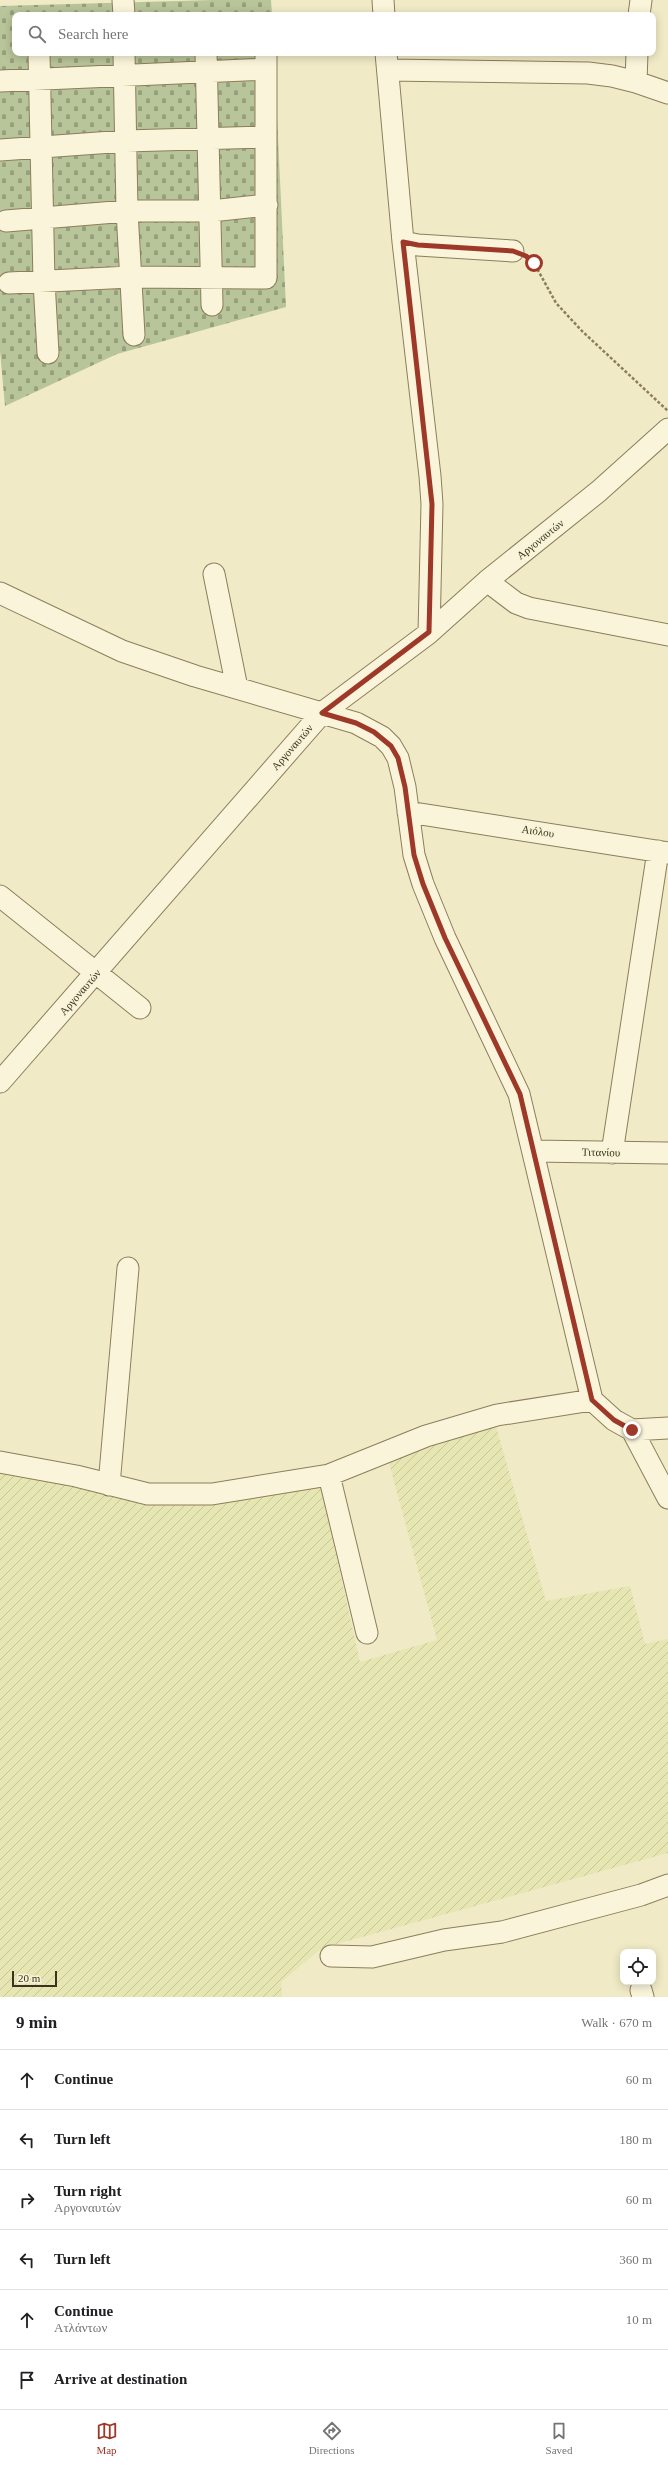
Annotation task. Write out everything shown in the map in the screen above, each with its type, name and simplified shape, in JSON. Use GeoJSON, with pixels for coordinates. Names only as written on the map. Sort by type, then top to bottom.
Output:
{"type":"FeatureCollection","features":[{"type":"Feature","properties":{"kind":"street"},"geometry":{"type":"LineString","coordinates":[[123,0],[124,12]]}},
{"type":"Feature","properties":{"kind":"street"},"geometry":{"type":"LineString","coordinates":[[383,0],[384,12]]}},
{"type":"Feature","properties":{"kind":"street"},"geometry":{"type":"LineString","coordinates":[[639,12],[641,0]]}},
{"type":"Feature","properties":{"kind":"street"},"geometry":{"type":"LineString","coordinates":[[39,56],[44,281],[48,354]]}},
{"type":"Feature","properties":{"kind":"street"},"geometry":{"type":"LineString","coordinates":[[124,56],[127,211],[134,335]]}},
{"type":"Feature","properties":{"kind":"street"},"geometry":{"type":"LineString","coordinates":[[636,82],[637,56]]}},
{"type":"Feature","properties":{"kind":"street"},"geometry":{"type":"LineString","coordinates":[[0,81],[125,76],[206,62],[266,61],[266,278],[130,277],[9,283]]}},
{"type":"Feature","properties":{"kind":"street"},"geometry":{"type":"LineString","coordinates":[[429,632],[432,504],[403,242],[387,61],[588,73],[612,76],[636,82],[668,93]]}},
{"type":"Feature","properties":{"kind":"street"},"geometry":{"type":"LineString","coordinates":[[206,62],[211,211],[212,305]]}},
{"type":"Feature","properties":{"kind":"street"},"geometry":{"type":"LineString","coordinates":[[0,150],[126,141],[266,137]]}},
{"type":"Feature","properties":{"kind":"street"},"geometry":{"type":"LineString","coordinates":[[6,221],[127,211],[211,211],[267,206]]}},
{"type":"Feature","properties":{"kind":"street"},"geometry":{"type":"LineString","coordinates":[[403,242],[418,245],[513,251]]}},
{"type":"Feature","properties":{"kind":"street","name":"Αργοναυτών"},"geometry":{"type":"LineString","coordinates":[[0,1082],[97,973],[322,713],[429,632],[487,581],[599,491],[668,429]]}},
{"type":"Feature","properties":{"kind":"street"},"geometry":{"type":"LineString","coordinates":[[214,574],[237,688]]}},
{"type":"Feature","properties":{"kind":"street"},"geometry":{"type":"LineString","coordinates":[[487,581],[516,603],[529,608],[668,635]]}},
{"type":"Feature","properties":{"kind":"street"},"geometry":{"type":"LineString","coordinates":[[0,593],[122,652],[365,727],[382,737],[391,746],[400,766],[414,855],[423,884],[445,938],[520,1094],[592,1400],[614,1420],[632,1430],[668,1428]]}},
{"type":"Feature","properties":{"kind":"street","name":"Αιόλου"},"geometry":{"type":"LineString","coordinates":[[408,812],[663,852]]}},
{"type":"Feature","properties":{"kind":"street"},"geometry":{"type":"LineString","coordinates":[[612,1153],[663,852]]}},
{"type":"Feature","properties":{"kind":"street"},"geometry":{"type":"LineString","coordinates":[[0,896],[140,1008]]}},
{"type":"Feature","properties":{"kind":"street","name":"Τιτανίου"},"geometry":{"type":"LineString","coordinates":[[533,1152],[668,1153]]}},
{"type":"Feature","properties":{"kind":"street"},"geometry":{"type":"LineString","coordinates":[[109,1485],[128,1268]]}},
{"type":"Feature","properties":{"kind":"street"},"geometry":{"type":"LineString","coordinates":[[0,1462],[148,1494],[191,1496],[245,1490],[329,1475],[426,1436],[497,1415],[592,1400]]}},
{"type":"Feature","properties":{"kind":"street"},"geometry":{"type":"LineString","coordinates":[[632,1430],[668,1498]]}},
{"type":"Feature","properties":{"kind":"street"},"geometry":{"type":"LineString","coordinates":[[329,1475],[367,1633]]}},
{"type":"Feature","properties":{"kind":"street"},"geometry":{"type":"LineString","coordinates":[[331,1956],[372,1957],[444,1940],[502,1932],[641,1895],[668,1885]]}},
{"type":"Feature","properties":{"kind":"path"},"geometry":{"type":"LineString","coordinates":[[513,251],[526,256],[534,263],[561,309],[582,331],[668,412]]}},
{"type":"Feature","properties":{"kind":"green space"},"geometry":{"type":"Polygon","coordinates":[[[213,0],[271,0],[272,12],[12,12],[12,56],[274,56],[286,307],[117,354],[5,406],[0,351],[0,6],[213,0]]]}},
{"type":"Feature","properties":{"kind":"green space"},"geometry":{"type":"Polygon","coordinates":[[[495,1423],[546,1601],[630,1586],[645,1644],[668,1639],[668,1853],[322,1948],[281,1982],[282,1997],[0,1997],[0,1469],[109,1493],[320,1483],[360,1662],[437,1640],[389,1463],[426,1442],[495,1423]]]}},
{"type":"Feature","properties":{"kind":"route"},"geometry":{"type":"LineString","coordinates":[[534,263],[526,256],[513,251],[418,245],[403,242],[432,504],[429,632],[322,713],[356,723],[374,732],[382,737],[391,746],[398,758],[405,787],[412,843],[417,868],[432,909],[445,938],[520,1094],[585,1378],[592,1400],[614,1420],[632,1430]]}}]}
